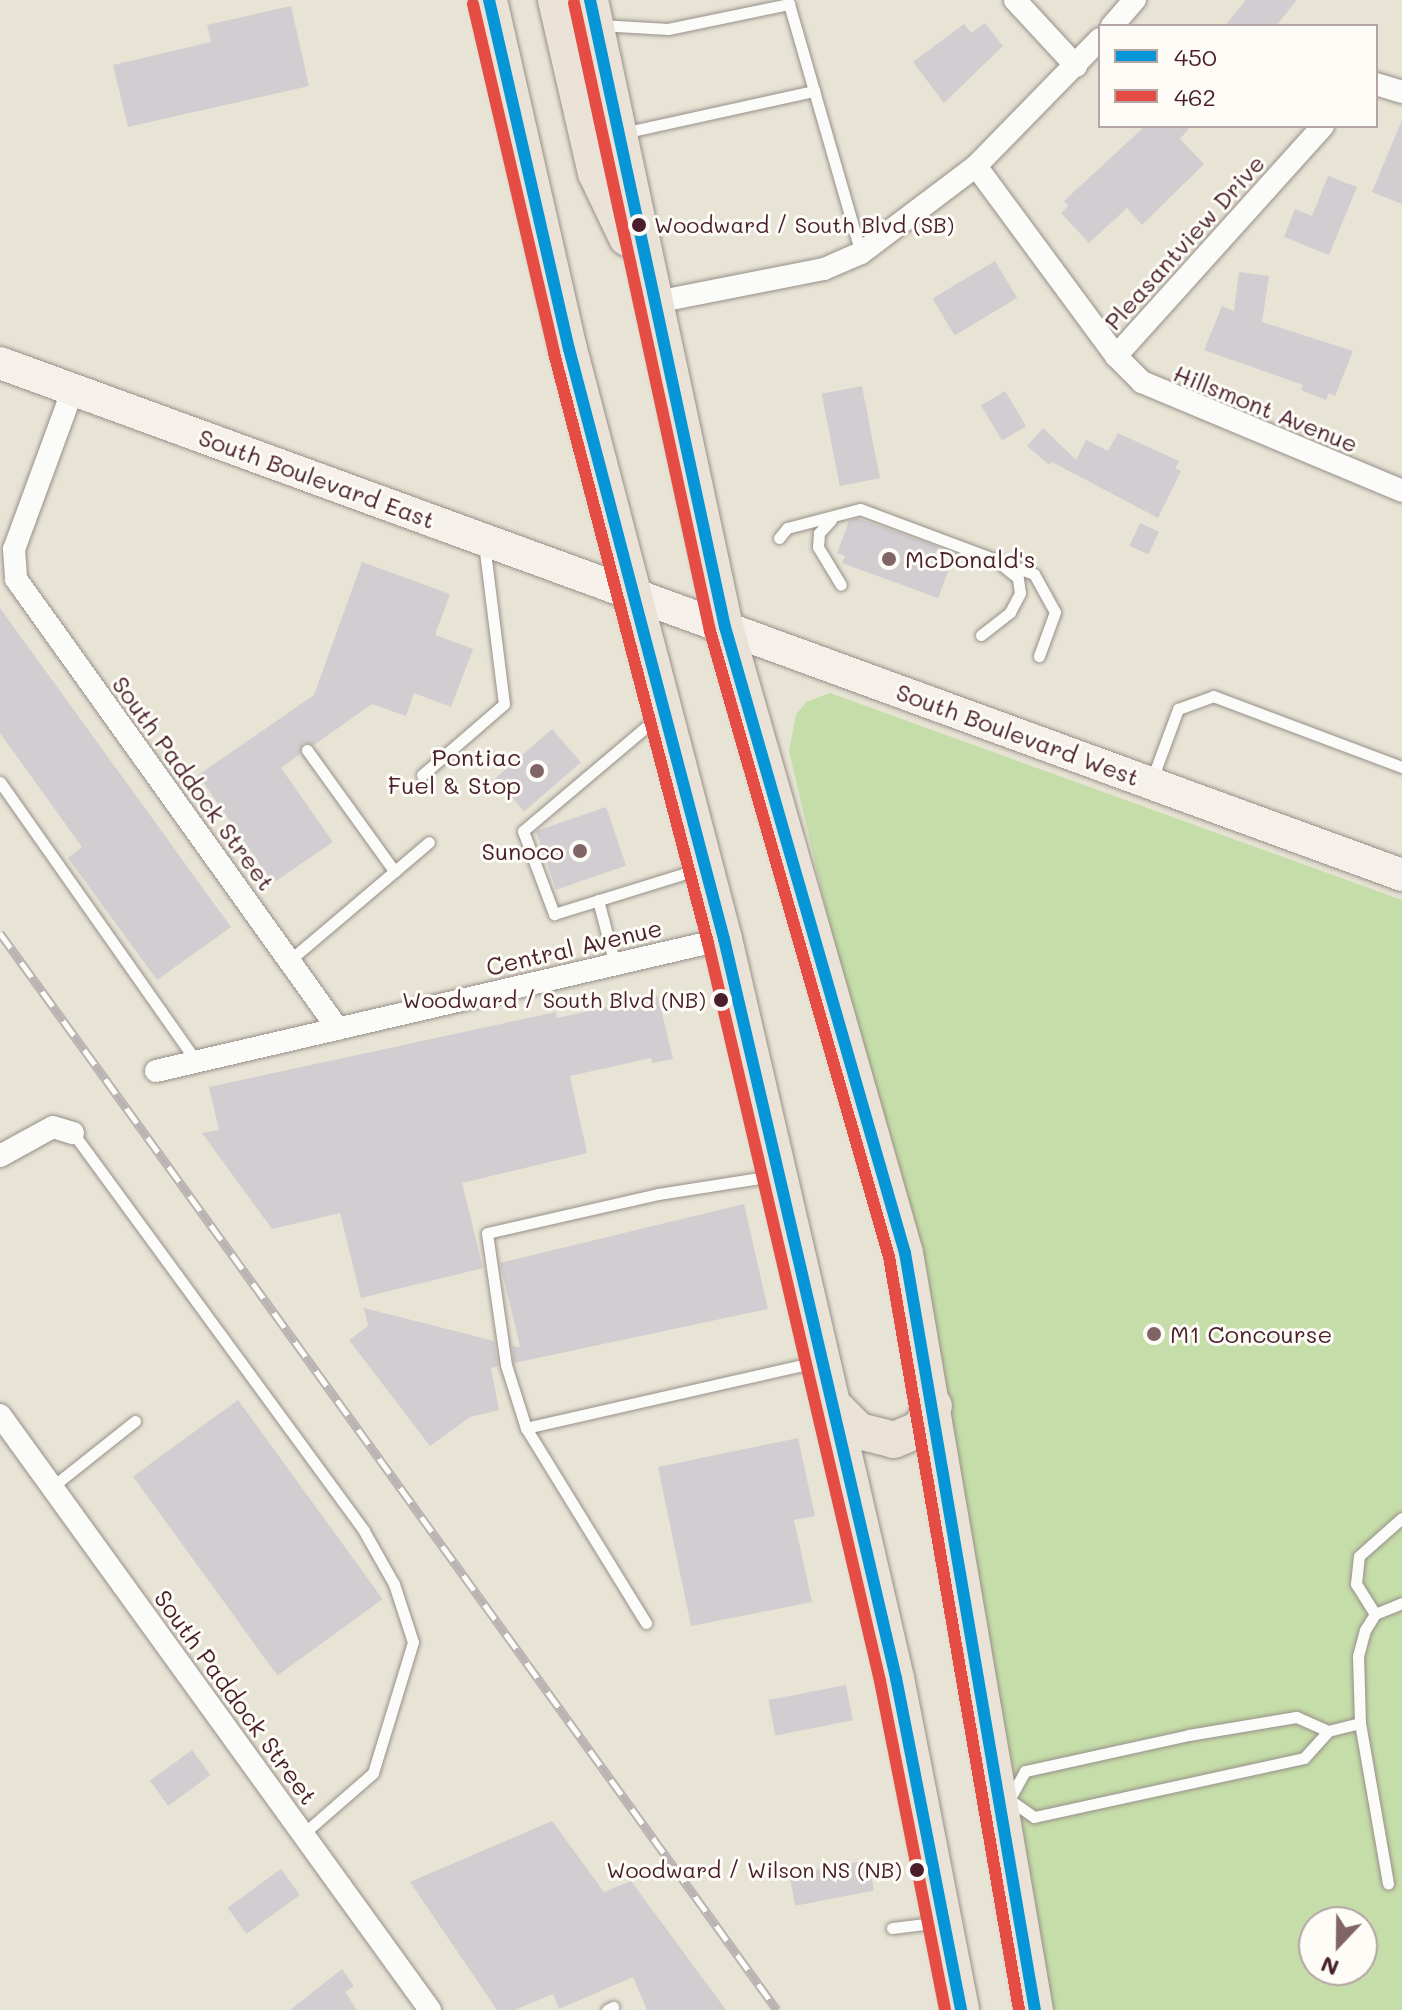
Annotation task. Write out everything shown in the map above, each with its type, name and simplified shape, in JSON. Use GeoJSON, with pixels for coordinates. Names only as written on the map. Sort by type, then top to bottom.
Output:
{"type":"FeatureCollection","features":[{"type":"Feature","properties":{"kind":"main road"},"geometry":{"type":"LineString","coordinates":[[489,0],[547,261],[724,939],[896,1678],[961,2010]]}},
{"type":"Feature","properties":{"kind":"main road"},"geometry":{"type":"LineString","coordinates":[[556,0],[596,173],[656,302]]}},
{"type":"Feature","properties":{"kind":"main road"},"geometry":{"type":"LineString","coordinates":[[593,12],[725,627],[905,1253],[1005,1798],[1035,2010]]}},
{"type":"Feature","properties":{"kind":"main road"},"geometry":{"type":"LineString","coordinates":[[833,1405],[859,1431],[894,1440],[920,1429],[934,1406]]}},
{"type":"Feature","properties":{"kind":"street"},"geometry":{"type":"LineString","coordinates":[[1015,0],[1076,66]]}},
{"type":"Feature","properties":{"kind":"street"},"geometry":{"type":"LineString","coordinates":[[1114,24],[1135,0]]}},
{"type":"Feature","properties":{"kind":"street"},"geometry":{"type":"LineString","coordinates":[[656,302],[824,269],[861,253],[976,166],[1098,41]]}},
{"type":"Feature","properties":{"kind":"street"},"geometry":{"type":"LineString","coordinates":[[1378,85],[1402,92]]}},
{"type":"Feature","properties":{"kind":"street","name":"Pleasantview Drive"},"geometry":{"type":"LineString","coordinates":[[1116,356],[1321,128]]}},
{"type":"Feature","properties":{"kind":"street","name":"Hillsmont Avenue"},"geometry":{"type":"LineString","coordinates":[[976,166],[1116,356],[1155,391],[1402,491]]}},
{"type":"Feature","properties":{"kind":"street","name":"South Boulevard East"},"geometry":{"type":"LineString","coordinates":[[0,363],[635,594]]}},
{"type":"Feature","properties":{"kind":"street"},"geometry":{"type":"LineString","coordinates":[[8,561],[73,389]]}},
{"type":"Feature","properties":{"kind":"street","name":"South Paddock Street"},"geometry":{"type":"LineString","coordinates":[[8,561],[19,585],[338,1029]]}},
{"type":"Feature","properties":{"kind":"street","name":"South Boulevard West"},"geometry":{"type":"LineString","coordinates":[[635,594],[1402,875]]}},
{"type":"Feature","properties":{"kind":"street","name":"Central Avenue"},"geometry":{"type":"LineString","coordinates":[[156,1071],[724,939]]}},
{"type":"Feature","properties":{"kind":"street"},"geometry":{"type":"LineString","coordinates":[[0,1156],[53,1127],[73,1133]]}},
{"type":"Feature","properties":{"kind":"street","name":"South Paddock Street"},"geometry":{"type":"LineString","coordinates":[[0,1415],[430,2010]]}},
{"type":"Feature","properties":{"kind":"lane"},"geometry":{"type":"LineString","coordinates":[[593,12],[668,29],[789,4],[861,253]]}},
{"type":"Feature","properties":{"kind":"lane"},"geometry":{"type":"LineString","coordinates":[[619,134],[814,91]]}},
{"type":"Feature","properties":{"kind":"lane"},"geometry":{"type":"LineString","coordinates":[[779,538],[787,528],[860,509],[1034,574],[1054,605],[1039,656]]}},
{"type":"Feature","properties":{"kind":"lane"},"geometry":{"type":"LineString","coordinates":[[837,514],[823,525],[818,547],[841,585]]}},
{"type":"Feature","properties":{"kind":"lane"},"geometry":{"type":"LineString","coordinates":[[422,775],[504,704],[483,539]]}},
{"type":"Feature","properties":{"kind":"lane"},"geometry":{"type":"LineString","coordinates":[[981,635],[1010,612],[1020,593],[1018,578],[992,557]]}},
{"type":"Feature","properties":{"kind":"lane"},"geometry":{"type":"LineString","coordinates":[[1151,783],[1178,709],[1213,696],[1402,767]]}},
{"type":"Feature","properties":{"kind":"lane"},"geometry":{"type":"LineString","coordinates":[[665,710],[523,831],[554,914],[706,867]]}},
{"type":"Feature","properties":{"kind":"lane"},"geometry":{"type":"LineString","coordinates":[[307,750],[395,872]]}},
{"type":"Feature","properties":{"kind":"lane"},"geometry":{"type":"LineString","coordinates":[[0,782],[196,1061]]}},
{"type":"Feature","properties":{"kind":"lane"},"geometry":{"type":"LineString","coordinates":[[290,960],[429,842]]}},
{"type":"Feature","properties":{"kind":"lane"},"geometry":{"type":"LineString","coordinates":[[598,900],[615,965]]}},
{"type":"Feature","properties":{"kind":"lane"},"geometry":{"type":"LineString","coordinates":[[73,1133],[364,1531],[394,1584],[413,1642],[373,1773],[303,1834]]}},
{"type":"Feature","properties":{"kind":"lane"},"geometry":{"type":"LineString","coordinates":[[646,1623],[526,1428],[506,1365],[487,1233],[658,1194],[777,1175]]}},
{"type":"Feature","properties":{"kind":"lane"},"geometry":{"type":"LineString","coordinates":[[526,1428],[820,1361]]}},
{"type":"Feature","properties":{"kind":"lane"},"geometry":{"type":"LineString","coordinates":[[52,1487],[135,1421]]}},
{"type":"Feature","properties":{"kind":"lane"},"geometry":{"type":"LineString","coordinates":[[1375,1614],[1356,1584],[1359,1556],[1402,1518]]}},
{"type":"Feature","properties":{"kind":"lane"},"geometry":{"type":"LineString","coordinates":[[1388,1884],[1360,1723],[1358,1656],[1375,1614],[1402,1603]]}},
{"type":"Feature","properties":{"kind":"lane"},"geometry":{"type":"LineString","coordinates":[[1328,1731],[1296,1717],[1189,1735],[1025,1771],[1005,1798],[1034,1817],[1304,1758],[1328,1731],[1360,1723]]}},
{"type":"Feature","properties":{"kind":"lane"},"geometry":{"type":"LineString","coordinates":[[892,1928],[944,1921]]}},
{"type":"Feature","properties":{"kind":"green space","name":"M1 Concourse"},"geometry":{"type":"Polygon","coordinates":[[[830,693],[1402,900],[1402,2010],[1050,2010],[839,965],[789,751],[796,715],[806,702],[830,693]]]}},
{"type":"Feature","properties":{"kind":"building"},"geometry":{"type":"Polygon","coordinates":[[[1246,0],[1297,0],[1278,24],[1227,24],[1246,0]]]}},
{"type":"Feature","properties":{"kind":"building"},"geometry":{"type":"Polygon","coordinates":[[[291,6],[309,86],[128,127],[113,65],[211,42],[207,25],[291,6]]]}},
{"type":"Feature","properties":{"kind":"building"},"geometry":{"type":"Polygon","coordinates":[[[985,23],[1003,46],[944,103],[913,62],[964,24],[971,33],[985,23]]]}},
{"type":"Feature","properties":{"kind":"building"},"geometry":{"type":"Polygon","coordinates":[[[1402,120],[1402,204],[1372,192],[1402,120]]]}},
{"type":"Feature","properties":{"kind":"building"},"geometry":{"type":"Polygon","coordinates":[[[1143,128],[1189,128],[1180,139],[1204,164],[1142,225],[1127,208],[1089,243],[1061,213],[1068,206],[1064,201],[1143,128]]]}},
{"type":"Feature","properties":{"kind":"building"},"geometry":{"type":"Polygon","coordinates":[[[1328,176],[1357,187],[1329,255],[1284,237],[1295,209],[1312,216],[1328,176]]]}},
{"type":"Feature","properties":{"kind":"building"},"geometry":{"type":"Polygon","coordinates":[[[995,261],[1017,298],[955,335],[932,299],[995,261]]]}},
{"type":"Feature","properties":{"kind":"building"},"geometry":{"type":"Polygon","coordinates":[[[1239,272],[1269,276],[1262,322],[1353,351],[1335,396],[1329,393],[1326,400],[1301,390],[1303,385],[1204,350],[1222,306],[1234,311],[1239,272]]]}},
{"type":"Feature","properties":{"kind":"building"},"geometry":{"type":"Polygon","coordinates":[[[862,386],[880,478],[840,486],[822,394],[862,386]]]}},
{"type":"Feature","properties":{"kind":"building"},"geometry":{"type":"Polygon","coordinates":[[[1005,391],[1026,426],[1002,441],[981,405],[1005,391]]]}},
{"type":"Feature","properties":{"kind":"building"},"geometry":{"type":"Polygon","coordinates":[[[1043,428],[1076,460],[1086,440],[1108,451],[1118,433],[1179,461],[1175,468],[1181,471],[1158,518],[1052,462],[1049,465],[1027,446],[1043,428]]]}},
{"type":"Feature","properties":{"kind":"building","name":"McDonald's"},"geometry":{"type":"Polygon","coordinates":[[[857,518],[938,547],[932,563],[949,569],[938,598],[842,563],[845,556],[837,553],[849,521],[857,518]]]}},
{"type":"Feature","properties":{"kind":"building"},"geometry":{"type":"Polygon","coordinates":[[[1140,523],[1159,532],[1148,555],[1129,546],[1140,523]]]}},
{"type":"Feature","properties":{"kind":"building"},"geometry":{"type":"Polygon","coordinates":[[[362,562],[450,594],[435,635],[473,649],[451,707],[414,693],[406,716],[372,704],[314,745],[303,743],[300,754],[281,768],[333,842],[273,883],[198,775],[314,695],[362,562]]]}},
{"type":"Feature","properties":{"kind":"building"},"geometry":{"type":"Polygon","coordinates":[[[0,608],[231,927],[157,980],[68,858],[82,847],[0,733],[0,608]]]}},
{"type":"Feature","properties":{"kind":"building"},"geometry":{"type":"Polygon","coordinates":[[[552,729],[581,762],[524,811],[495,778],[552,729]]]}},
{"type":"Feature","properties":{"kind":"building"},"geometry":{"type":"Polygon","coordinates":[[[606,807],[626,866],[556,890],[536,831],[606,807]]]}},
{"type":"Feature","properties":{"kind":"building"},"geometry":{"type":"Polygon","coordinates":[[[658,996],[673,1059],[652,1063],[651,1058],[570,1076],[587,1153],[462,1183],[483,1268],[361,1298],[340,1213],[272,1229],[202,1133],[219,1130],[209,1087],[556,1012],[557,1018],[658,996]]]}},
{"type":"Feature","properties":{"kind":"building"},"geometry":{"type":"Polygon","coordinates":[[[744,1204],[768,1309],[514,1363],[512,1346],[520,1347],[500,1263],[744,1204]]]}},
{"type":"Feature","properties":{"kind":"building"},"geometry":{"type":"Polygon","coordinates":[[[364,1308],[494,1341],[498,1366],[491,1368],[499,1410],[470,1417],[430,1446],[349,1340],[368,1326],[364,1308]]]}},
{"type":"Feature","properties":{"kind":"building"},"geometry":{"type":"Polygon","coordinates":[[[238,1400],[383,1599],[277,1675],[133,1476],[238,1400]]]}},
{"type":"Feature","properties":{"kind":"building"},"geometry":{"type":"Polygon","coordinates":[[[798,1438],[815,1516],[794,1520],[812,1602],[691,1626],[658,1467],[798,1438]]]}},
{"type":"Feature","properties":{"kind":"building"},"geometry":{"type":"Polygon","coordinates":[[[846,1685],[853,1720],[775,1735],[768,1700],[846,1685]]]}},
{"type":"Feature","properties":{"kind":"building"},"geometry":{"type":"Polygon","coordinates":[[[192,1750],[210,1775],[168,1806],[150,1781],[192,1750]]]}},
{"type":"Feature","properties":{"kind":"building"},"geometry":{"type":"Polygon","coordinates":[[[552,1821],[604,1892],[631,1881],[726,2010],[647,2010],[633,1977],[559,2009],[553,1994],[515,2010],[497,2010],[410,1882],[552,1821]]]}},
{"type":"Feature","properties":{"kind":"building"},"geometry":{"type":"Polygon","coordinates":[[[868,1860],[874,1890],[795,1906],[789,1875],[868,1860]]]}},
{"type":"Feature","properties":{"kind":"building"},"geometry":{"type":"Polygon","coordinates":[[[281,1869],[300,1895],[246,1934],[228,1908],[281,1869]]]}},
{"type":"Feature","properties":{"kind":"building"},"geometry":{"type":"Polygon","coordinates":[[[342,1969],[354,1986],[345,1992],[357,2010],[290,2010],[342,1969]]]}},
{"type":"Feature","properties":{"kind":"railway"},"geometry":{"type":"LineString","coordinates":[[0,933],[777,2010]]}},
{"type":"Feature","properties":{"kind":"transit line","name":"450"},"geometry":{"type":"LineString","coordinates":[[489,0],[569,349],[724,939],[896,1678],[961,2010]]}},
{"type":"Feature","properties":{"kind":"transit line","name":"450"},"geometry":{"type":"LineString","coordinates":[[590,0],[725,627],[905,1253],[1035,2010]]}},
{"type":"Feature","properties":{"kind":"transit line","name":"462"},"geometry":{"type":"LineString","coordinates":[[574,3],[710,631],[889,1257],[1019,2010]]}},
{"type":"Feature","properties":{"kind":"transit line","name":"462"},"geometry":{"type":"LineString","coordinates":[[473,4],[554,353],[708,943],[880,1681],[945,2010]]}},
{"type":"Feature","properties":{"kind":"place","name":"Woodward / South Blvd (SB)"},"geometry":{"type":"Point","coordinates":[639,225]}},
{"type":"Feature","properties":{"kind":"place","name":"McDonald's"},"geometry":{"type":"Point","coordinates":[889,559]}},
{"type":"Feature","properties":{"kind":"place","name":"Pontiac Fuel & Stop"},"geometry":{"type":"Point","coordinates":[537,771]}},
{"type":"Feature","properties":{"kind":"place","name":"Sunoco"},"geometry":{"type":"Point","coordinates":[580,851]}},
{"type":"Feature","properties":{"kind":"place","name":"Woodward / South Blvd (NB)"},"geometry":{"type":"Point","coordinates":[721,1000]}},
{"type":"Feature","properties":{"kind":"place","name":"M1 Concourse"},"geometry":{"type":"Point","coordinates":[1154,1334]}},
{"type":"Feature","properties":{"kind":"place","name":"Woodward / Wilson NS (NB)"},"geometry":{"type":"Point","coordinates":[917,1870]}}]}
